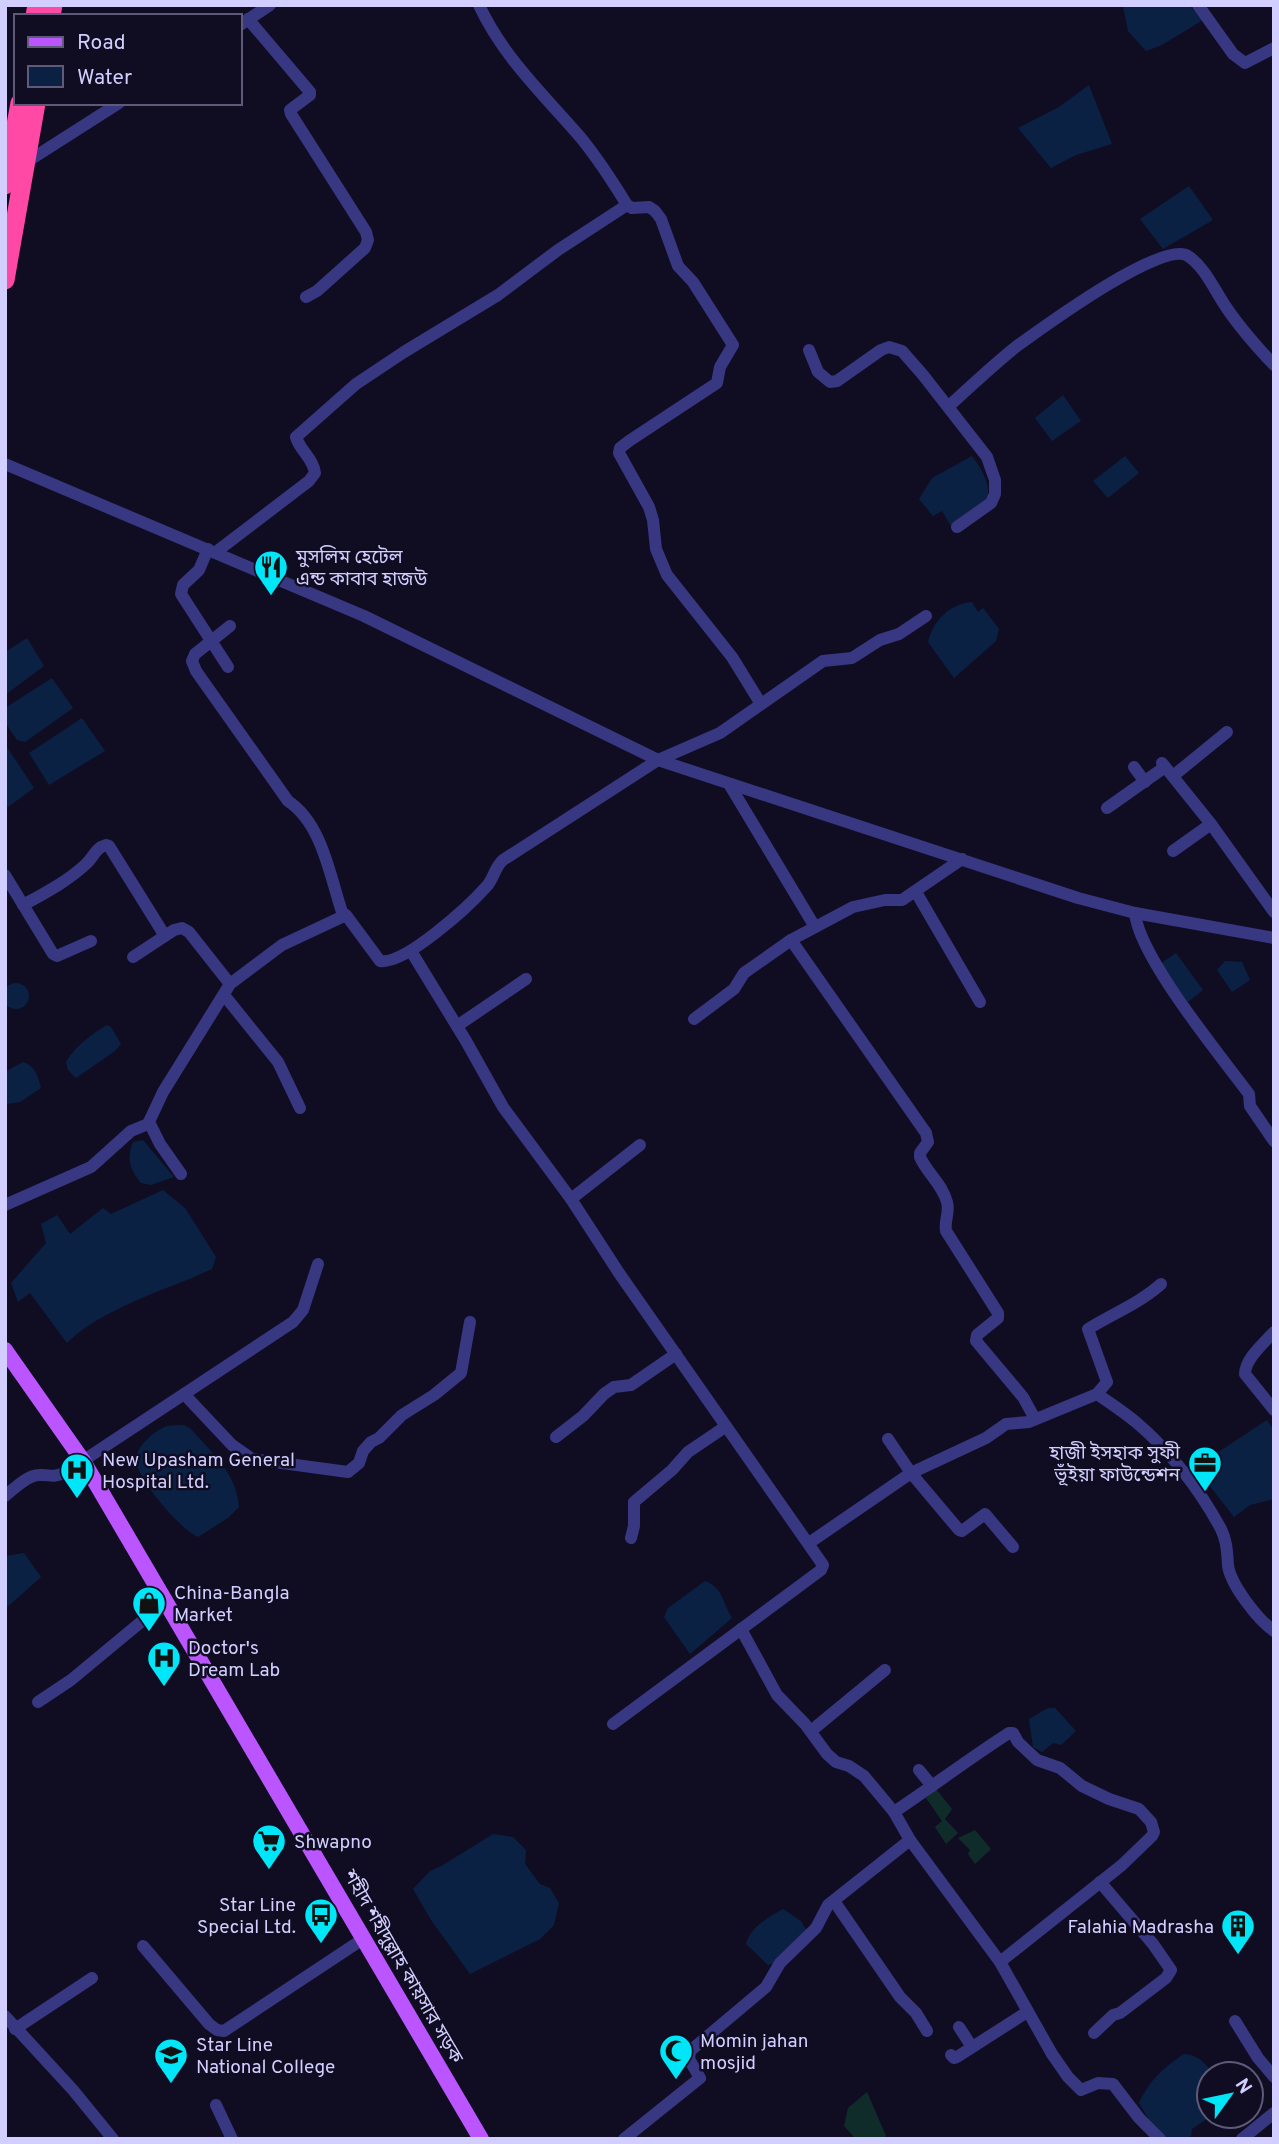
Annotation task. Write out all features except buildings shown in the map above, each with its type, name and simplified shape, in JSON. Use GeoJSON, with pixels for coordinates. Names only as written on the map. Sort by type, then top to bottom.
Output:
{"type":"FeatureCollection","features":[{"type":"Feature","properties":{"kind":"highway"},"geometry":{"type":"LineString","coordinates":[[5,185],[20,105]]}},
{"type":"Feature","properties":{"kind":"highway"},"geometry":{"type":"LineString","coordinates":[[5,281],[36,105]]}},
{"type":"Feature","properties":{"kind":"main road","name":"শহীদ শহীদুল্লাহ কায়সার সড়ক"},"geometry":{"type":"LineString","coordinates":[[5,1350],[79,1463],[481,2139]]}},
{"type":"Feature","properties":{"kind":"main road","name":"শহীদ শহীদুল্লাহ কায়সার সড়ক"},"geometry":{"type":"LineString","coordinates":[[5,1367],[79,1463],[159,1607],[472,2139]]}},
{"type":"Feature","properties":{"kind":"street"},"geometry":{"type":"LineString","coordinates":[[270,5],[244,22],[310,92],[290,110],[290,114],[366,232],[368,240],[365,248],[317,291],[306,297]]}},
{"type":"Feature","properties":{"kind":"street"},"geometry":{"type":"LineString","coordinates":[[479,5],[490,29],[510,58],[582,140],[627,205],[655,211],[661,219],[678,266],[693,282],[733,345],[720,367],[717,383],[629,440],[618,453],[649,508],[656,549],[667,575],[732,657],[761,704]]}},
{"type":"Feature","properties":{"kind":"street"},"geometry":{"type":"LineString","coordinates":[[1198,5],[1233,54],[1245,63],[1274,48]]}},
{"type":"Feature","properties":{"kind":"street"},"geometry":{"type":"LineString","coordinates":[[25,163],[116,105]]}},
{"type":"Feature","properties":{"kind":"street"},"geometry":{"type":"LineString","coordinates":[[228,667],[180,589],[199,570],[212,550],[309,481],[315,473],[314,466],[296,437],[356,384],[498,295],[558,250],[627,205]]}},
{"type":"Feature","properties":{"kind":"street"},"geometry":{"type":"LineString","coordinates":[[949,406],[1017,347],[1083,300],[1140,266],[1172,253],[1183,253],[1190,257],[1203,271],[1227,309],[1274,365]]}},
{"type":"Feature","properties":{"kind":"street"},"geometry":{"type":"LineString","coordinates":[[809,350],[818,372],[830,382],[881,350],[896,348],[902,351],[949,406],[987,457],[996,488],[991,503],[957,527]]}},
{"type":"Feature","properties":{"kind":"street"},"geometry":{"type":"LineString","coordinates":[[5,464],[364,616],[658,760],[1078,898],[1135,913],[1274,938]]}},
{"type":"Feature","properties":{"kind":"street"},"geometry":{"type":"LineString","coordinates":[[230,626],[195,654],[192,661],[196,671],[288,801],[297,807],[317,837],[343,915],[347,916],[380,961],[388,961],[411,951],[446,925],[486,888],[503,859],[658,760],[720,733],[823,661],[852,658],[880,640],[899,634],[926,616]]}},
{"type":"Feature","properties":{"kind":"street"},"geometry":{"type":"LineString","coordinates":[[1107,808],[1227,732]]}},
{"type":"Feature","properties":{"kind":"street"},"geometry":{"type":"LineString","coordinates":[[1134,768],[1145,782]]}},
{"type":"Feature","properties":{"kind":"street"},"geometry":{"type":"LineString","coordinates":[[1167,768],[1274,912]]}},
{"type":"Feature","properties":{"kind":"street"},"geometry":{"type":"LineString","coordinates":[[729,784],[815,927]]}},
{"type":"Feature","properties":{"kind":"street"},"geometry":{"type":"LineString","coordinates":[[1173,851],[1211,824]]}},
{"type":"Feature","properties":{"kind":"street"},"geometry":{"type":"LineString","coordinates":[[23,905],[68,879],[89,862],[96,850],[106,845],[165,936]]}},
{"type":"Feature","properties":{"kind":"street"},"geometry":{"type":"LineString","coordinates":[[694,1018],[734,989],[744,973],[791,940],[853,907],[885,900],[899,901],[962,859]]}},
{"type":"Feature","properties":{"kind":"street"},"geometry":{"type":"LineString","coordinates":[[5,875],[53,954],[57,956],[91,940]]}},
{"type":"Feature","properties":{"kind":"street"},"geometry":{"type":"LineString","coordinates":[[916,892],[980,1002]]}},
{"type":"Feature","properties":{"kind":"street"},"geometry":{"type":"LineString","coordinates":[[1135,913],[1136,927],[1160,970],[1249,1094],[1250,1106],[1274,1141]]}},
{"type":"Feature","properties":{"kind":"street"},"geometry":{"type":"LineString","coordinates":[[5,1205],[91,1167],[131,1131],[149,1122],[163,1092],[227,989],[282,945],[343,915]]}},
{"type":"Feature","properties":{"kind":"street"},"geometry":{"type":"LineString","coordinates":[[133,957],[182,928],[189,932],[278,1062],[300,1108]]}},
{"type":"Feature","properties":{"kind":"street"},"geometry":{"type":"LineString","coordinates":[[791,940],[926,1133],[928,1142],[920,1157],[945,1196],[949,1212],[945,1220],[946,1231],[998,1313],[998,1318],[977,1335],[976,1340],[1023,1397],[1035,1419]]}},
{"type":"Feature","properties":{"kind":"street"},"geometry":{"type":"LineString","coordinates":[[411,951],[503,1107],[571,1199],[619,1273],[822,1565],[821,1570],[613,1724]]}},
{"type":"Feature","properties":{"kind":"street"},"geometry":{"type":"LineString","coordinates":[[457,1026],[526,979]]}},
{"type":"Feature","properties":{"kind":"street"},"geometry":{"type":"LineString","coordinates":[[149,1122],[160,1144],[181,1174]]}},
{"type":"Feature","properties":{"kind":"street"},"geometry":{"type":"LineString","coordinates":[[571,1199],[640,1145]]}},
{"type":"Feature","properties":{"kind":"street"},"geometry":{"type":"LineString","coordinates":[[5,1496],[30,1477],[54,1477],[79,1463],[300,1316],[318,1264]]}},
{"type":"Feature","properties":{"kind":"street"},"geometry":{"type":"LineString","coordinates":[[808,1543],[911,1473],[986,1438],[1006,1424],[1035,1419],[1097,1394],[1107,1382],[1088,1329],[1125,1306],[1146,1298],[1161,1284]]}},
{"type":"Feature","properties":{"kind":"street"},"geometry":{"type":"LineString","coordinates":[[184,1394],[232,1445],[252,1459],[348,1472],[359,1463],[363,1451],[371,1442],[379,1438],[402,1415],[434,1395],[461,1373],[470,1322]]}},
{"type":"Feature","properties":{"kind":"street"},"geometry":{"type":"LineString","coordinates":[[1274,1332],[1257,1350],[1245,1369],[1245,1374],[1274,1410]]}},
{"type":"Feature","properties":{"kind":"street"},"geometry":{"type":"LineString","coordinates":[[556,1437],[614,1387],[631,1385],[676,1354]]}},
{"type":"Feature","properties":{"kind":"street"},"geometry":{"type":"LineString","coordinates":[[1097,1394],[1137,1423],[1169,1454],[1222,1531],[1229,1550],[1228,1567],[1233,1580],[1257,1615],[1274,1631]]}},
{"type":"Feature","properties":{"kind":"street"},"geometry":{"type":"LineString","coordinates":[[631,1538],[634,1502],[672,1470],[688,1452],[725,1427]]}},
{"type":"Feature","properties":{"kind":"street"},"geometry":{"type":"LineString","coordinates":[[888,1439],[911,1473],[961,1531],[985,1514],[1013,1547]]}},
{"type":"Feature","properties":{"kind":"street"},"geometry":{"type":"LineString","coordinates":[[38,1702],[71,1680],[159,1607]]}},
{"type":"Feature","properties":{"kind":"street"},"geometry":{"type":"LineString","coordinates":[[741,1629],[777,1695],[811,1731],[827,1754],[835,1762],[849,1766],[872,1783],[894,1812],[910,1840],[1000,1962],[1052,2054],[1080,2090],[1098,2083],[1112,2084],[1160,2139]]}},
{"type":"Feature","properties":{"kind":"street"},"geometry":{"type":"LineString","coordinates":[[811,1731],[885,1670]]}},
{"type":"Feature","properties":{"kind":"street"},"geometry":{"type":"LineString","coordinates":[[894,1812],[943,1776],[1013,1733],[1018,1742],[1037,1760],[1060,1768],[1082,1786],[1109,1799],[1139,1809],[1151,1822],[1154,1832],[1152,1836],[1100,1882],[1000,1962]]}},
{"type":"Feature","properties":{"kind":"street"},"geometry":{"type":"LineString","coordinates":[[919,1770],[932,1786]]}},
{"type":"Feature","properties":{"kind":"street"},"geometry":{"type":"LineString","coordinates":[[631,2137],[700,2078],[689,2059],[690,2051],[766,1987],[780,1963],[816,1928],[822,1914],[834,1901],[910,1840]]}},
{"type":"Feature","properties":{"kind":"street"},"geometry":{"type":"LineString","coordinates":[[1094,2033],[1113,2015],[1127,2008],[1166,1978],[1171,1970],[1153,1944],[1100,1882]]}},
{"type":"Feature","properties":{"kind":"street"},"geometry":{"type":"LineString","coordinates":[[834,1901],[900,1997],[916,2013],[927,2031]]}},
{"type":"Feature","properties":{"kind":"street"},"geometry":{"type":"LineString","coordinates":[[144,1946],[209,2024],[224,2031],[356,1942]]}},
{"type":"Feature","properties":{"kind":"street"},"geometry":{"type":"LineString","coordinates":[[15,2029],[92,1978]]}},
{"type":"Feature","properties":{"kind":"street"},"geometry":{"type":"LineString","coordinates":[[951,2055],[957,2057],[1027,2012]]}},
{"type":"Feature","properties":{"kind":"street"},"geometry":{"type":"LineString","coordinates":[[5,2017],[73,2090],[113,2139]]}},
{"type":"Feature","properties":{"kind":"street"},"geometry":{"type":"LineString","coordinates":[[1235,2021],[1258,2058],[1274,2077]]}},
{"type":"Feature","properties":{"kind":"street"},"geometry":{"type":"LineString","coordinates":[[958,2027],[972,2047]]}},
{"type":"Feature","properties":{"kind":"street"},"geometry":{"type":"LineString","coordinates":[[216,2105],[232,2139]]}},
{"type":"Feature","properties":{"kind":"street"},"geometry":{"type":"LineString","coordinates":[[1246,2138],[1274,2113]]}},
{"type":"Feature","properties":{"kind":"green space"},"geometry":{"type":"Polygon","coordinates":[[[936,1789],[952,1809],[945,1819],[958,1833],[946,1844],[935,1827],[942,1821],[926,1798],[936,1789]]]}},
{"type":"Feature","properties":{"kind":"green space"},"geometry":{"type":"Polygon","coordinates":[[[975,1830],[991,1849],[975,1864],[968,1854],[970,1850],[958,1838],[975,1830]]]}},
{"type":"Feature","properties":{"kind":"green space"},"geometry":{"type":"Polygon","coordinates":[[[867,2092],[886,2136],[883,2139],[856,2139],[844,2126],[848,2108],[867,2092]]]}},
{"type":"Feature","properties":{"kind":"water"},"geometry":{"type":"Polygon","coordinates":[[[1189,5],[1203,20],[1162,45],[1146,51],[1128,31],[1123,6],[1189,5]]]}},
{"type":"Feature","properties":{"kind":"water"},"geometry":{"type":"Polygon","coordinates":[[[1089,85],[1112,144],[1076,155],[1051,168],[1018,128],[1059,107],[1089,85]]]}},
{"type":"Feature","properties":{"kind":"water"},"geometry":{"type":"Polygon","coordinates":[[[1189,186],[1213,220],[1163,249],[1140,219],[1189,186]]]}},
{"type":"Feature","properties":{"kind":"water"},"geometry":{"type":"Polygon","coordinates":[[[1063,395],[1081,421],[1052,441],[1035,418],[1063,395]]]}},
{"type":"Feature","properties":{"kind":"water"},"geometry":{"type":"Polygon","coordinates":[[[972,456],[985,478],[987,502],[952,528],[942,511],[933,516],[919,499],[932,478],[972,456]]]}},
{"type":"Feature","properties":{"kind":"water"},"geometry":{"type":"Polygon","coordinates":[[[1125,456],[1139,473],[1108,498],[1093,481],[1125,456]]]}},
{"type":"Feature","properties":{"kind":"water"},"geometry":{"type":"Polygon","coordinates":[[[972,602],[978,612],[983,608],[999,629],[996,641],[954,678],[928,642],[930,634],[943,615],[956,606],[972,602]]]}},
{"type":"Feature","properties":{"kind":"water"},"geometry":{"type":"Polygon","coordinates":[[[27,638],[44,666],[5,695],[5,652],[27,638]]]}},
{"type":"Feature","properties":{"kind":"water"},"geometry":{"type":"Polygon","coordinates":[[[52,678],[73,708],[25,742],[17,740],[5,722],[5,708],[52,678]]]}},
{"type":"Feature","properties":{"kind":"water"},"geometry":{"type":"Polygon","coordinates":[[[82,718],[105,751],[49,785],[29,753],[82,718]]]}},
{"type":"Feature","properties":{"kind":"water"},"geometry":{"type":"Polygon","coordinates":[[[5,744],[34,788],[5,809],[5,744]]]}},
{"type":"Feature","properties":{"kind":"water"},"geometry":{"type":"Polygon","coordinates":[[[1176,953],[1203,990],[1188,1002],[1160,964],[1176,953]]]}},
{"type":"Feature","properties":{"kind":"water"},"geometry":{"type":"Polygon","coordinates":[[[1225,961],[1242,962],[1250,980],[1232,992],[1217,970],[1225,961]]]}},
{"type":"Feature","properties":{"kind":"water"},"geometry":{"type":"Polygon","coordinates":[[[16,983],[25,987],[29,996],[25,1005],[16,1009],[7,1005],[3,996],[7,987],[16,983]]]}},
{"type":"Feature","properties":{"kind":"water"},"geometry":{"type":"Polygon","coordinates":[[[107,1025],[121,1044],[76,1078],[68,1070],[66,1062],[90,1036],[107,1025]]]}},
{"type":"Feature","properties":{"kind":"water"},"geometry":{"type":"Polygon","coordinates":[[[23,1062],[33,1069],[41,1088],[20,1102],[7,1104],[5,1072],[23,1062]]]}},
{"type":"Feature","properties":{"kind":"water"},"geometry":{"type":"Polygon","coordinates":[[[143,1140],[174,1177],[151,1185],[141,1183],[132,1169],[130,1154],[133,1142],[143,1140]]]}},
{"type":"Feature","properties":{"kind":"water"},"geometry":{"type":"Polygon","coordinates":[[[163,1190],[185,1208],[216,1257],[212,1269],[116,1310],[81,1331],[67,1343],[30,1293],[18,1302],[11,1283],[46,1243],[41,1224],[57,1215],[70,1234],[103,1208],[111,1214],[163,1190]]]}},
{"type":"Feature","properties":{"kind":"water"},"geometry":{"type":"Polygon","coordinates":[[[1267,1420],[1274,1430],[1274,1499],[1250,1505],[1234,1517],[1201,1475],[1206,1460],[1267,1420]]]}},
{"type":"Feature","properties":{"kind":"water"},"geometry":{"type":"Polygon","coordinates":[[[184,1425],[191,1429],[222,1465],[234,1484],[239,1507],[228,1518],[198,1537],[162,1504],[145,1481],[136,1462],[138,1451],[151,1435],[167,1426],[184,1425]]]}},
{"type":"Feature","properties":{"kind":"water"},"geometry":{"type":"Polygon","coordinates":[[[24,1553],[41,1577],[5,1609],[5,1556],[24,1553]]]}},
{"type":"Feature","properties":{"kind":"water"},"geometry":{"type":"Polygon","coordinates":[[[705,1581],[716,1587],[732,1618],[690,1654],[664,1617],[668,1608],[705,1581]]]}},
{"type":"Feature","properties":{"kind":"water"},"geometry":{"type":"Polygon","coordinates":[[[1048,1708],[1055,1708],[1076,1731],[1061,1745],[1053,1743],[1042,1752],[1033,1747],[1029,1719],[1048,1708]]]}},
{"type":"Feature","properties":{"kind":"water"},"geometry":{"type":"Polygon","coordinates":[[[493,1834],[513,1837],[526,1850],[525,1864],[540,1884],[550,1888],[559,1903],[554,1925],[540,1939],[470,1974],[431,1920],[413,1889],[430,1871],[493,1834]]]}},
{"type":"Feature","properties":{"kind":"water"},"geometry":{"type":"Polygon","coordinates":[[[783,1909],[801,1921],[808,1933],[779,1962],[768,1965],[746,1944],[756,1928],[783,1909]]]}},
{"type":"Feature","properties":{"kind":"water"},"geometry":{"type":"Polygon","coordinates":[[[1184,2054],[1200,2060],[1195,2060],[1195,2127],[1187,2139],[1166,2139],[1149,2120],[1139,2103],[1158,2075],[1184,2054]]]}},
{"type":"Feature","properties":{"kind":"place","name":"মুসলিম হেটেল এন্ড কাবাব হাজউ"},"geometry":{"type":"Point","coordinates":[271,597]}},
{"type":"Feature","properties":{"kind":"place","name":"হাজী ইসহাক সুফী ভূঁইয়া ফাউন্ডেশন"},"geometry":{"type":"Point","coordinates":[1205,1493]}},
{"type":"Feature","properties":{"kind":"place","name":"New Upasham General Hospital Ltd."},"geometry":{"type":"Point","coordinates":[77,1500]}},
{"type":"Feature","properties":{"kind":"place","name":"China-Bangla Market"},"geometry":{"type":"Point","coordinates":[149,1633]}},
{"type":"Feature","properties":{"kind":"place","name":"Doctor's Dream Lab"},"geometry":{"type":"Point","coordinates":[164,1688]}},
{"type":"Feature","properties":{"kind":"place","name":"Shwapno"},"geometry":{"type":"Point","coordinates":[269,1871]}},
{"type":"Feature","properties":{"kind":"place","name":"Star Line Special Ltd."},"geometry":{"type":"Point","coordinates":[321,1945]}},
{"type":"Feature","properties":{"kind":"place","name":"Falahia Madrasha"},"geometry":{"type":"Point","coordinates":[1238,1956]}},
{"type":"Feature","properties":{"kind":"place","name":"Momin jahan mosjid"},"geometry":{"type":"Point","coordinates":[676,2081]}},
{"type":"Feature","properties":{"kind":"place","name":"Star Line National College"},"geometry":{"type":"Point","coordinates":[171,2085]}}]}
